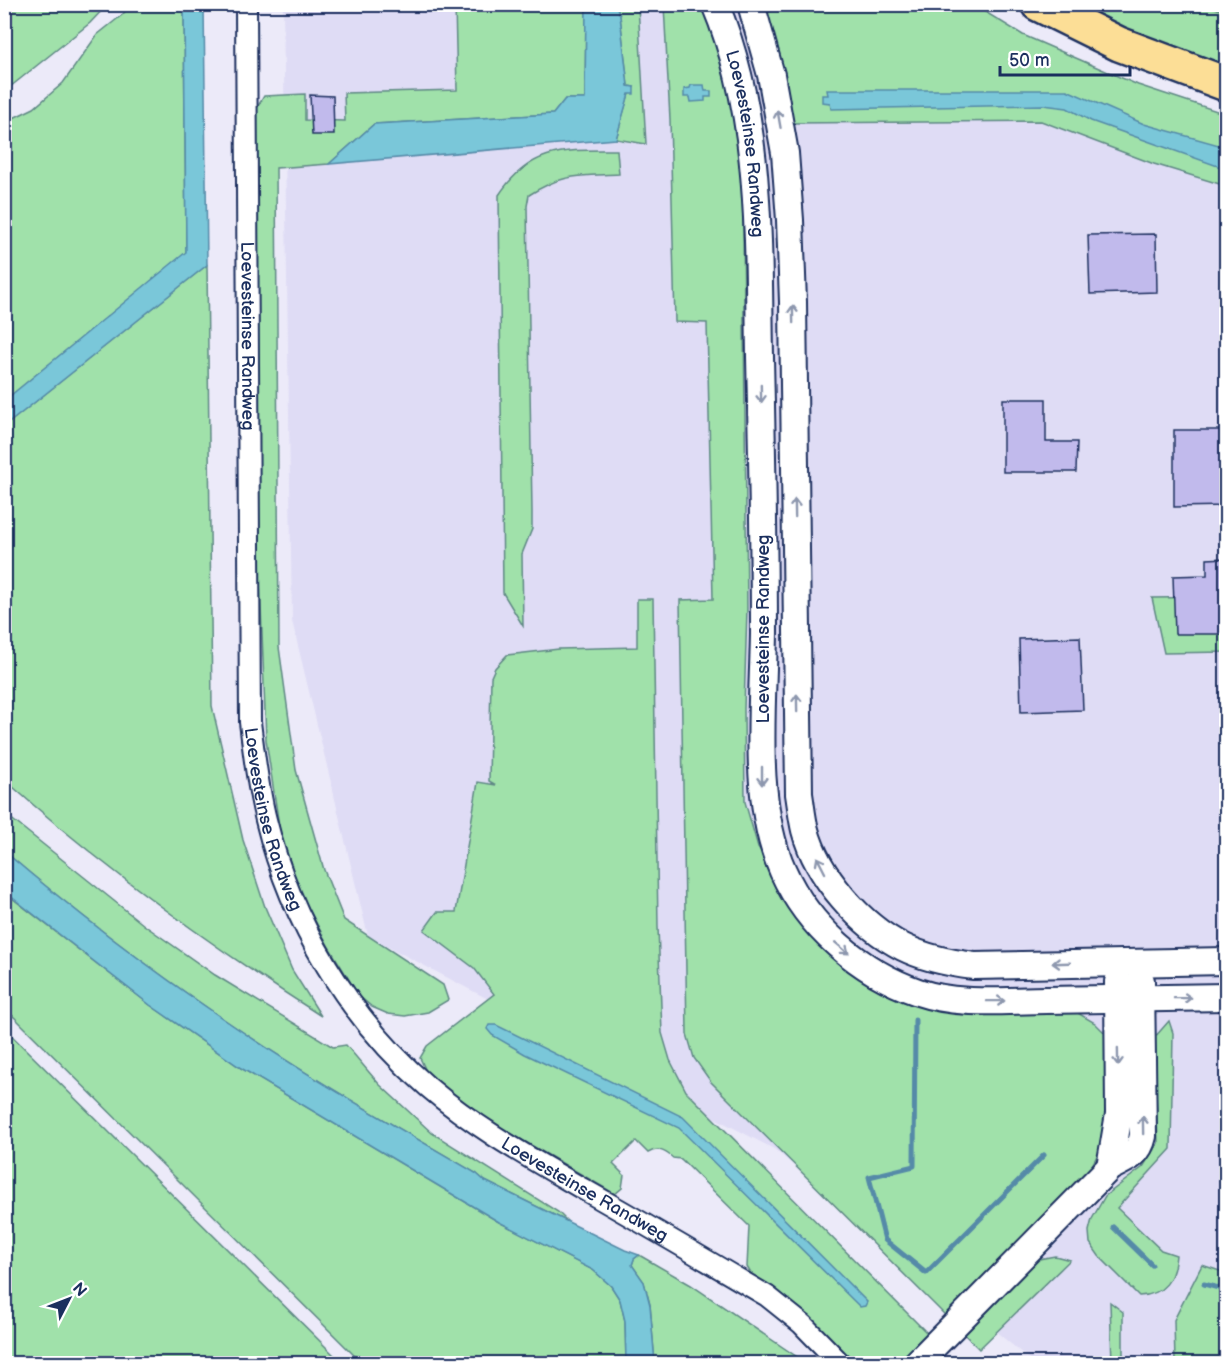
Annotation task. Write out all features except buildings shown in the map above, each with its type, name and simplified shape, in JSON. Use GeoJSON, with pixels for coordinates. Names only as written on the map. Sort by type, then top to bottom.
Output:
{"type":"FeatureCollection","features":[{"type":"Feature","properties":{"kind":"highway"},"geometry":{"type":"LineString","coordinates":[[1038,4],[1119,44],[1227,84]]}},
{"type":"Feature","properties":{"kind":"street","name":"Loevesteinse Randweg"},"geometry":{"type":"LineString","coordinates":[[246,4],[250,722],[266,821],[280,868],[295,905],[314,944],[355,1008],[392,1052],[453,1108],[505,1144],[768,1296],[802,1324],[841,1364]]}},
{"type":"Feature","properties":{"kind":"street","name":"Loevesteinse Randweg"},"geometry":{"type":"LineString","coordinates":[[715,4],[740,82],[753,156],[758,232],[764,538],[762,792],[782,870],[803,906],[833,940],[869,970],[918,992],[967,1002],[1227,997]]}},
{"type":"Feature","properties":{"kind":"street","name":"Loevesteinse Randweg"},"geometry":{"type":"LineString","coordinates":[[751,4],[771,75],[785,153],[793,302],[799,794],[805,832],[822,869],[843,900],[869,925],[903,947],[951,963],[974,966],[1227,961]]}},
{"type":"Feature","properties":{"kind":"street"},"geometry":{"type":"LineString","coordinates":[[916,1364],[1110,1167],[1119,1114],[1131,962]]}},
{"type":"Feature","properties":{"kind":"shaded area"},"geometry":{"type":"Polygon","coordinates":[[[283,5],[974,5],[1023,35],[1138,85],[1226,114],[1226,1363],[1034,1363],[774,1149],[368,936],[292,621],[283,5]]]}},
{"type":"Feature","properties":{"kind":"green space"},"geometry":{"type":"Polygon","coordinates":[[[5,4],[107,5],[90,23],[5,91],[5,4]]]}},
{"type":"Feature","properties":{"kind":"green space"},"geometry":{"type":"Polygon","coordinates":[[[131,5],[184,5],[186,253],[5,400],[5,122],[34,108],[63,83],[97,35],[131,5]]]}},
{"type":"Feature","properties":{"kind":"green space"},"geometry":{"type":"Polygon","coordinates":[[[455,5],[586,5],[585,99],[565,99],[553,114],[374,124],[329,164],[276,168],[279,647],[296,770],[324,870],[344,920],[443,985],[448,1000],[428,1012],[405,1016],[388,1014],[372,1007],[359,996],[329,947],[300,892],[280,832],[266,740],[255,443],[251,118],[264,96],[305,94],[305,120],[345,121],[344,93],[457,90],[455,5]]]}},
{"type":"Feature","properties":{"kind":"green space"},"geometry":{"type":"Polygon","coordinates":[[[616,5],[638,5],[646,144],[616,139],[629,93],[634,87],[628,86],[620,16],[616,5]]]}},
{"type":"Feature","properties":{"kind":"green space"},"geometry":{"type":"Polygon","coordinates":[[[664,5],[707,5],[742,129],[747,609],[744,709],[745,802],[758,847],[786,890],[890,988],[1076,1012],[1095,1023],[1108,1036],[1112,1127],[1088,1173],[948,1318],[711,1082],[694,1058],[687,1034],[680,600],[713,599],[707,323],[675,322],[670,119],[664,5]]]}},
{"type":"Feature","properties":{"kind":"green space"},"geometry":{"type":"Polygon","coordinates":[[[778,5],[974,5],[1023,35],[1138,85],[1226,114],[1226,186],[1154,164],[1041,121],[790,123],[764,16],[778,5]]]}},
{"type":"Feature","properties":{"kind":"green space"},"geometry":{"type":"Polygon","coordinates":[[[1068,5],[1207,5],[1226,12],[1226,67],[1138,37],[1068,5]]]}},
{"type":"Feature","properties":{"kind":"green space"},"geometry":{"type":"Polygon","coordinates":[[[581,150],[617,150],[619,174],[562,179],[529,195],[527,206],[532,529],[522,554],[523,626],[503,593],[499,195],[511,179],[524,168],[551,154],[581,150]]]}},
{"type":"Feature","properties":{"kind":"green space"},"geometry":{"type":"Polygon","coordinates":[[[207,265],[212,706],[243,840],[265,907],[292,970],[321,1016],[239,962],[119,875],[5,780],[5,426],[207,265]]]}},
{"type":"Feature","properties":{"kind":"green space"},"geometry":{"type":"Polygon","coordinates":[[[1226,597],[1226,652],[1164,653],[1152,598],[1226,597]]]}},
{"type":"Feature","properties":{"kind":"green space"},"geometry":{"type":"Polygon","coordinates":[[[637,599],[653,599],[658,927],[662,1033],[670,1060],[686,1091],[928,1334],[898,1363],[858,1363],[840,1350],[808,1316],[787,1298],[753,1277],[747,1267],[749,1226],[681,1159],[673,1158],[661,1151],[655,1150],[648,1153],[636,1141],[613,1164],[624,1175],[622,1188],[615,1194],[469,1109],[427,1073],[420,1058],[427,1046],[494,994],[474,968],[424,930],[437,912],[456,912],[478,782],[496,785],[489,781],[491,677],[495,668],[507,655],[559,649],[637,647],[637,599]]]}},
{"type":"Feature","properties":{"kind":"green space"},"geometry":{"type":"Polygon","coordinates":[[[4,813],[144,925],[215,975],[333,1047],[346,1045],[379,1084],[432,1133],[558,1212],[568,1222],[485,1181],[477,1174],[318,1080],[256,1041],[168,980],[85,918],[5,852],[4,813]]]}},
{"type":"Feature","properties":{"kind":"green space"},"geometry":{"type":"Polygon","coordinates":[[[4,892],[150,1005],[241,1068],[499,1222],[593,1270],[611,1286],[620,1300],[625,1321],[626,1363],[362,1363],[5,1008],[4,892]]]}},
{"type":"Feature","properties":{"kind":"green space"},"geometry":{"type":"Polygon","coordinates":[[[1169,1021],[1173,1033],[1171,1149],[1117,1208],[1161,1250],[1176,1255],[1173,1271],[1162,1289],[1139,1296],[1099,1256],[1090,1243],[1089,1231],[1092,1219],[1105,1196],[1143,1167],[1158,1143],[1154,1038],[1169,1021]]]}},
{"type":"Feature","properties":{"kind":"green space"},"geometry":{"type":"Polygon","coordinates":[[[5,1029],[342,1363],[5,1363],[5,1029]]]}},
{"type":"Feature","properties":{"kind":"green space"},"geometry":{"type":"Polygon","coordinates":[[[639,1255],[691,1285],[806,1363],[655,1363],[650,1305],[644,1282],[632,1265],[634,1259],[639,1255]]]}},
{"type":"Feature","properties":{"kind":"green space"},"geometry":{"type":"Polygon","coordinates":[[[1055,1256],[1070,1260],[979,1349],[962,1332],[1023,1271],[1039,1259],[1055,1256]]]}},
{"type":"Feature","properties":{"kind":"green space"},"geometry":{"type":"Polygon","coordinates":[[[1202,1265],[1226,1273],[1226,1363],[1175,1363],[1174,1320],[1202,1265]]]}},
{"type":"Feature","properties":{"kind":"green space"},"geometry":{"type":"Polygon","coordinates":[[[1110,1302],[1123,1312],[1123,1363],[1112,1363],[1110,1302]]]}},
{"type":"Feature","properties":{"kind":"water"},"geometry":{"type":"Polygon","coordinates":[[[184,5],[204,5],[207,265],[5,426],[5,400],[186,252],[184,5]]]}},
{"type":"Feature","properties":{"kind":"water"},"geometry":{"type":"Polygon","coordinates":[[[586,5],[616,5],[620,16],[628,86],[634,87],[634,94],[629,94],[616,139],[329,164],[374,124],[553,114],[565,99],[585,99],[586,5]]]}},
{"type":"Feature","properties":{"kind":"water"},"geometry":{"type":"Polygon","coordinates":[[[691,85],[704,85],[705,91],[711,91],[711,97],[705,97],[705,101],[691,102],[690,97],[684,97],[684,89],[690,88],[691,85]]]}},
{"type":"Feature","properties":{"kind":"water"},"geometry":{"type":"Polygon","coordinates":[[[827,90],[1067,90],[1144,124],[1226,147],[1226,169],[1091,121],[1067,108],[1043,105],[831,109],[830,103],[822,102],[822,95],[828,95],[827,90]]]}},
{"type":"Feature","properties":{"kind":"water"},"geometry":{"type":"Polygon","coordinates":[[[5,852],[140,960],[287,1061],[477,1174],[485,1181],[639,1255],[634,1259],[632,1265],[644,1282],[650,1305],[655,1363],[626,1363],[625,1321],[620,1300],[611,1286],[593,1270],[499,1222],[241,1068],[150,1005],[5,892],[5,852]]]}},
{"type":"Feature","properties":{"kind":"water"},"geometry":{"type":"Polygon","coordinates":[[[489,1025],[496,1025],[683,1117],[867,1302],[865,1306],[860,1307],[679,1128],[525,1054],[492,1035],[487,1029],[489,1025]]]}},
{"type":"Feature","properties":{"kind":"waterway"},"geometry":{"type":"LineString","coordinates":[[915,1020],[914,1166],[869,1177],[885,1240],[926,1273],[1044,1155]]}},
{"type":"Feature","properties":{"kind":"waterway"},"geometry":{"type":"LineString","coordinates":[[1113,1227],[1152,1265]]}},
{"type":"Feature","properties":{"kind":"waterway"},"geometry":{"type":"LineString","coordinates":[[1204,1284],[1226,1290]]}}]}
